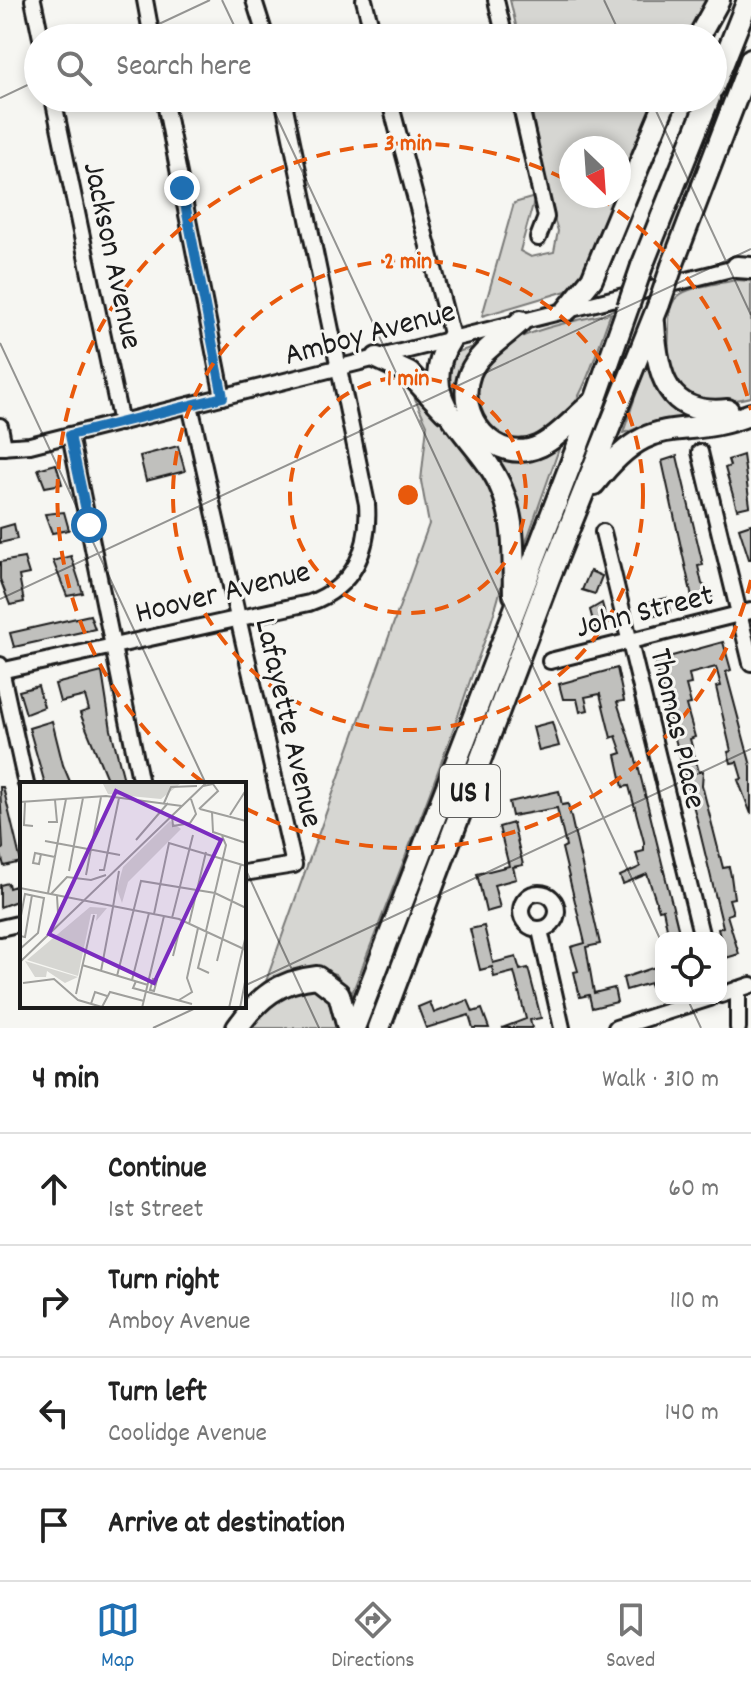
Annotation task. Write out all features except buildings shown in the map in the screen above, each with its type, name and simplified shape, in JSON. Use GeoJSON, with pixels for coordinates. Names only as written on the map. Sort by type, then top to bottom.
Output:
{"type":"FeatureCollection","features":[{"type":"Feature","properties":{"kind":"highway"},"geometry":{"type":"LineString","coordinates":[[706,24],[719,0]]}},
{"type":"Feature","properties":{"kind":"highway"},"geometry":{"type":"LineString","coordinates":[[727,53],[748,0]]}},
{"type":"Feature","properties":{"kind":"highway","name":"US 1"},"geometry":{"type":"LineString","coordinates":[[379,1028],[751,59]]}},
{"type":"Feature","properties":{"kind":"highway"},"geometry":{"type":"LineString","coordinates":[[567,310],[592,279],[661,112]]}},
{"type":"Feature","properties":{"kind":"highway","name":"US 1"},"geometry":{"type":"LineString","coordinates":[[351,1028],[595,401],[642,266],[703,112]]}},
{"type":"Feature","properties":{"kind":"highway"},"geometry":{"type":"LineString","coordinates":[[656,310],[660,376],[673,395],[688,406],[711,412],[751,404]]}},
{"type":"Feature","properties":{"kind":"highway"},"geometry":{"type":"LineString","coordinates":[[521,321],[483,353],[470,372],[469,408],[482,435],[502,448],[518,451],[539,447],[595,401]]}},
{"type":"Feature","properties":{"kind":"highway"},"geometry":{"type":"LineString","coordinates":[[446,412],[439,365],[452,337]]}},
{"type":"Feature","properties":{"kind":"highway"},"geometry":{"type":"LineString","coordinates":[[377,358],[409,373],[491,467],[502,487],[513,540],[515,607]]}},
{"type":"Feature","properties":{"kind":"highway"},"geometry":{"type":"LineString","coordinates":[[579,503],[612,461],[651,433],[751,414]]}},
{"type":"Feature","properties":{"kind":"highway"},"geometry":{"type":"LineString","coordinates":[[237,1028],[252,1006],[289,980],[317,977],[339,994],[351,1028]]}},
{"type":"Feature","properties":{"kind":"street"},"geometry":{"type":"LineString","coordinates":[[33,0],[38,24]]}},
{"type":"Feature","properties":{"kind":"street"},"geometry":{"type":"LineString","coordinates":[[145,0],[149,24]]}},
{"type":"Feature","properties":{"kind":"street"},"geometry":{"type":"LineString","coordinates":[[254,0],[262,24]]}},
{"type":"Feature","properties":{"kind":"street"},"geometry":{"type":"LineString","coordinates":[[364,0],[370,24]]}},
{"type":"Feature","properties":{"kind":"street"},"geometry":{"type":"LineString","coordinates":[[496,0],[502,24]]}},
{"type":"Feature","properties":{"kind":"street","name":"Jackson Avenue"},"geometry":{"type":"LineString","coordinates":[[56,112],[121,423]]}},
{"type":"Feature","properties":{"kind":"street"},"geometry":{"type":"LineString","coordinates":[[167,112],[223,397]]}},
{"type":"Feature","properties":{"kind":"street","name":"Hoover Avenue"},"geometry":{"type":"LineString","coordinates":[[0,669],[239,620],[321,599],[355,566],[368,538],[367,504],[336,369],[286,112]]}},
{"type":"Feature","properties":{"kind":"street"},"geometry":{"type":"LineString","coordinates":[[393,112],[452,337]]}},
{"type":"Feature","properties":{"kind":"street"},"geometry":{"type":"LineString","coordinates":[[522,112],[546,217],[538,238]]}},
{"type":"Feature","properties":{"kind":"street","name":"Amboy Avenue"},"geometry":{"type":"LineString","coordinates":[[2,447],[30,445],[121,423],[452,337],[746,266]]}},
{"type":"Feature","properties":{"kind":"street","name":"Lafayette Avenue"},"geometry":{"type":"LineString","coordinates":[[190,405],[294,865],[246,873]]}},
{"type":"Feature","properties":{"kind":"street"},"geometry":{"type":"LineString","coordinates":[[0,426],[2,447]]}},
{"type":"Feature","properties":{"kind":"street"},"geometry":{"type":"LineString","coordinates":[[70,435],[141,782]]}},
{"type":"Feature","properties":{"kind":"street"},"geometry":{"type":"LineString","coordinates":[[700,452],[745,612],[751,663]]}},
{"type":"Feature","properties":{"kind":"street","name":"Thomas Place"},"geometry":{"type":"LineString","coordinates":[[603,532],[701,932]]}},
{"type":"Feature","properties":{"kind":"street","name":"John Street"},"geometry":{"type":"LineString","coordinates":[[550,661],[745,612]]}},
{"type":"Feature","properties":{"kind":"street"},"geometry":{"type":"LineString","coordinates":[[0,669],[26,782]]}},
{"type":"Feature","properties":{"kind":"street"},"geometry":{"type":"LineString","coordinates":[[0,928],[20,923]]}},
{"type":"Feature","properties":{"kind":"street"},"geometry":{"type":"LineString","coordinates":[[540,930],[562,1028]]}},
{"type":"Feature","properties":{"kind":"street"},"geometry":{"type":"LineString","coordinates":[[738,1028],[745,987]]}},
{"type":"Feature","properties":{"kind":"street"},"geometry":{"type":"LineString","coordinates":[[616,1028],[691,1004]]}},
{"type":"Feature","properties":{"kind":"shaded area"},"geometry":{"type":"Polygon","coordinates":[[[510,0],[710,0],[697,24],[516,24],[510,0]]]}},
{"type":"Feature","properties":{"kind":"shaded area"},"geometry":{"type":"Polygon","coordinates":[[[532,112],[653,112],[631,161],[631,136],[559,136],[559,208],[611,208],[585,274],[566,291],[482,316],[514,203],[535,197],[520,251],[531,257],[554,252],[558,231],[544,186],[532,112]]]}},
{"type":"Feature","properties":{"kind":"shaded area"},"geometry":{"type":"Polygon","coordinates":[[[736,280],[751,281],[751,397],[713,402],[698,399],[686,394],[671,371],[671,309],[682,293],[736,280]]]}},
{"type":"Feature","properties":{"kind":"shaded area"},"geometry":{"type":"Polygon","coordinates":[[[611,313],[585,384],[566,417],[553,430],[538,440],[507,444],[479,417],[475,386],[480,369],[492,354],[530,334],[611,313]]]}},
{"type":"Feature","properties":{"kind":"shaded area"},"geometry":{"type":"Polygon","coordinates":[[[486,343],[469,428],[450,394],[448,376],[451,354],[486,343]]]}},
{"type":"Feature","properties":{"kind":"shaded area"},"geometry":{"type":"Polygon","coordinates":[[[650,353],[705,418],[655,423],[623,433],[650,353]]]}},
{"type":"Feature","properties":{"kind":"shaded area"},"geometry":{"type":"Polygon","coordinates":[[[407,381],[454,431],[492,487],[505,531],[501,587],[443,758],[351,996],[336,974],[309,967],[265,984],[429,524],[421,481],[427,425],[407,381]]]}},
{"type":"Feature","properties":{"kind":"shaded area"},"geometry":{"type":"Polygon","coordinates":[[[483,445],[520,458],[560,446],[520,559],[483,445]]]}},
{"type":"Feature","properties":{"kind":"shaded area"},"geometry":{"type":"Polygon","coordinates":[[[316,980],[337,1008],[337,1028],[241,1028],[278,993],[316,980]]]}},
{"type":"Feature","properties":{"kind":"route"},"geometry":{"type":"LineString","coordinates":[[89,525],[70,435],[223,397],[182,188]]}}]}
